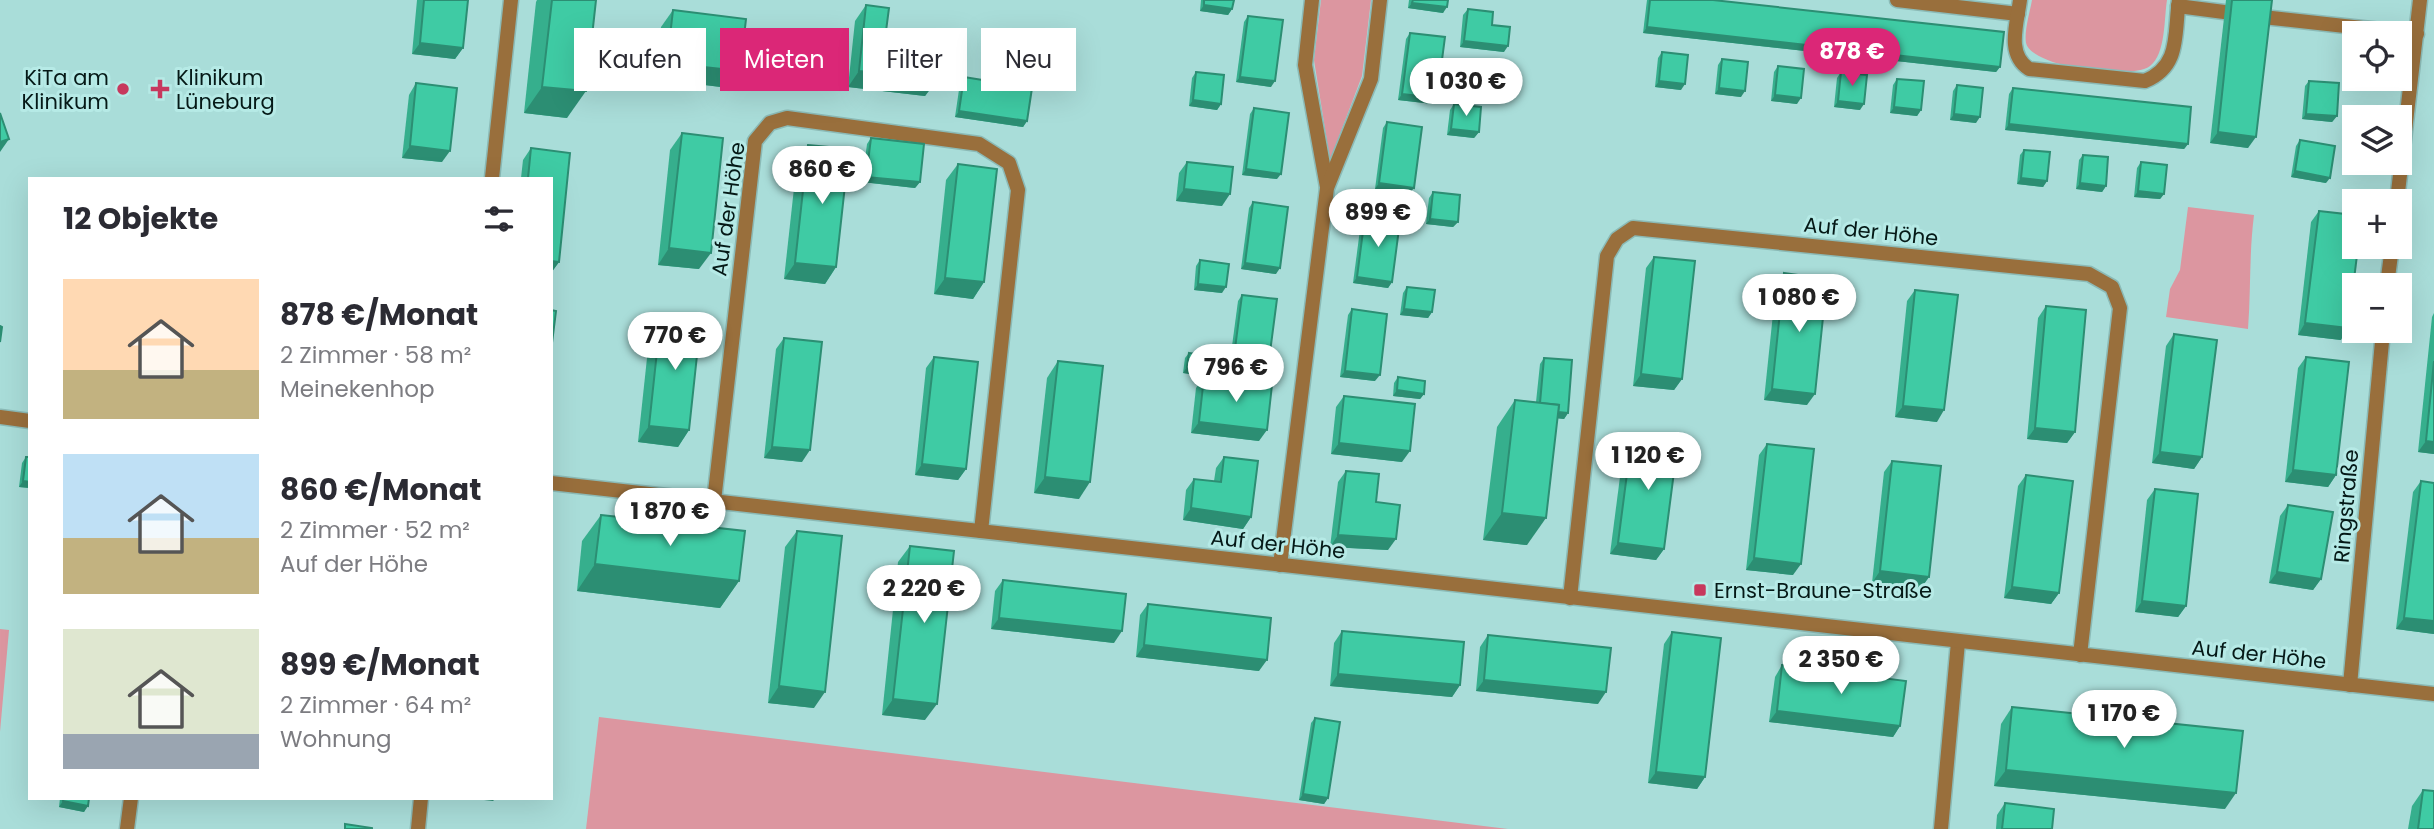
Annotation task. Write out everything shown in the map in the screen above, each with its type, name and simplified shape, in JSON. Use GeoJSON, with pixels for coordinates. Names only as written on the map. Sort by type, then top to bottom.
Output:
{"type":"FeatureCollection","features":[{"type":"Feature","properties":{"kind":"street"},"geometry":{"type":"LineString","coordinates":[[492,177],[511,0]]}},
{"type":"Feature","properties":{"kind":"street"},"geometry":{"type":"LineString","coordinates":[[1312,0],[1305,65],[1327,188]]}},
{"type":"Feature","properties":{"kind":"street"},"geometry":{"type":"LineString","coordinates":[[1280,565],[1327,188],[1371,79],[1380,0]]}},
{"type":"Feature","properties":{"kind":"street"},"geometry":{"type":"LineString","coordinates":[[1897,0],[2019,7],[2014,53],[2018,62],[2028,69],[2145,81],[2162,74],[2171,60],[2179,3],[2224,12]]}},
{"type":"Feature","properties":{"kind":"street"},"geometry":{"type":"LineString","coordinates":[[2399,189],[2420,0]]}},
{"type":"Feature","properties":{"kind":"street"},"geometry":{"type":"LineString","coordinates":[[2263,17],[2417,34]]}},
{"type":"Feature","properties":{"kind":"street","name":"Auf der Höhe"},"geometry":{"type":"LineString","coordinates":[[714,501],[755,141],[770,123],[787,118],[979,144],[1009,163],[1018,190],[981,531]]}},
{"type":"Feature","properties":{"kind":"street","name":"Auf der Höhe"},"geometry":{"type":"LineString","coordinates":[[1570,598],[1607,256],[1618,240],[1633,228],[2089,274],[2112,287],[2120,308],[2080,655]]}},
{"type":"Feature","properties":{"kind":"street","name":"Ringstraße"},"geometry":{"type":"LineString","coordinates":[[2350,685],[2382,343]]}},
{"type":"Feature","properties":{"kind":"street"},"geometry":{"type":"LineString","coordinates":[[0,417],[28,421]]}},
{"type":"Feature","properties":{"kind":"street","name":"Auf der Höhe"},"geometry":{"type":"LineString","coordinates":[[553,483],[2434,694]]}},
{"type":"Feature","properties":{"kind":"street"},"geometry":{"type":"LineString","coordinates":[[1941,829],[1958,642]]}},
{"type":"Feature","properties":{"kind":"street"},"geometry":{"type":"LineString","coordinates":[[127,829],[131,800]]}},
{"type":"Feature","properties":{"kind":"street"},"geometry":{"type":"LineString","coordinates":[[418,829],[421,800]]}},
{"type":"Feature","properties":{"kind":"shaded area"},"geometry":{"type":"Polygon","coordinates":[[[1321,0],[1371,0],[1362,76],[1330,160],[1314,60],[1321,0]]]}},
{"type":"Feature","properties":{"kind":"shaded area"},"geometry":{"type":"Polygon","coordinates":[[[2032,0],[2167,0],[2159,53],[2150,66],[2124,72],[2084,69],[2045,59],[2032,52],[2026,43],[2026,27],[2032,0]]]}},
{"type":"Feature","properties":{"kind":"shaded area"},"geometry":{"type":"Polygon","coordinates":[[[2188,207],[2254,215],[2248,329],[2166,317],[2170,289],[2180,270],[2188,207]]]}},
{"type":"Feature","properties":{"kind":"shaded area"},"geometry":{"type":"Polygon","coordinates":[[[0,629],[9,630],[0,732],[0,629]]]}},
{"type":"Feature","properties":{"kind":"shaded area"},"geometry":{"type":"Polygon","coordinates":[[[599,717],[1508,829],[586,829],[599,717]]]}},
{"type":"Feature","properties":{"kind":"building"},"geometry":{"type":"Polygon","coordinates":[[[424,0],[468,0],[463,48],[420,43],[424,0]]]}},
{"type":"Feature","properties":{"kind":"building"},"geometry":{"type":"Polygon","coordinates":[[[552,0],[596,0],[593,28],[574,28],[574,90],[542,87],[552,0]]]}},
{"type":"Feature","properties":{"kind":"building"},"geometry":{"type":"Polygon","coordinates":[[[1204,0],[1234,0],[1232,9],[1204,5],[1204,0]]]}},
{"type":"Feature","properties":{"kind":"building"},"geometry":{"type":"Polygon","coordinates":[[[1413,0],[1448,0],[1447,7],[1412,3],[1413,0]]]}},
{"type":"Feature","properties":{"kind":"building"},"geometry":{"type":"Polygon","coordinates":[[[1650,0],[1713,0],[2004,32],[2000,67],[1647,27],[1650,0]]]}},
{"type":"Feature","properties":{"kind":"building"},"geometry":{"type":"Polygon","coordinates":[[[2232,0],[2272,0],[2256,137],[2218,132],[2232,0]]]}},
{"type":"Feature","properties":{"kind":"building"},"geometry":{"type":"Polygon","coordinates":[[[866,5],[889,8],[886,28],[864,28],[866,5]]]}},
{"type":"Feature","properties":{"kind":"building"},"geometry":{"type":"Polygon","coordinates":[[[1468,9],[1493,12],[1492,25],[1510,27],[1508,46],[1464,41],[1468,9]]]}},
{"type":"Feature","properties":{"kind":"building"},"geometry":{"type":"Polygon","coordinates":[[[673,10],[746,19],[745,28],[720,28],[720,69],[706,67],[706,28],[671,28],[673,10]]]}},
{"type":"Feature","properties":{"kind":"building"},"geometry":{"type":"Polygon","coordinates":[[[1248,16],[1283,20],[1275,81],[1240,77],[1248,16]]]}},
{"type":"Feature","properties":{"kind":"building"},"geometry":{"type":"Polygon","coordinates":[[[863,33],[863,71],[859,71],[863,33]]]}},
{"type":"Feature","properties":{"kind":"building"},"geometry":{"type":"Polygon","coordinates":[[[1410,33],[1445,37],[1437,98],[1402,94],[1410,33]]]}},
{"type":"Feature","properties":{"kind":"building"},"geometry":{"type":"Polygon","coordinates":[[[1662,52],[1688,55],[1685,84],[1659,81],[1662,52]]]}},
{"type":"Feature","properties":{"kind":"building"},"geometry":{"type":"Polygon","coordinates":[[[1722,59],[1748,62],[1745,91],[1719,88],[1722,59]]]}},
{"type":"Feature","properties":{"kind":"building"},"geometry":{"type":"Polygon","coordinates":[[[1778,66],[1804,69],[1801,98],[1775,95],[1778,66]]]}},
{"type":"Feature","properties":{"kind":"building"},"geometry":{"type":"Polygon","coordinates":[[[1196,72],[1224,75],[1221,104],[1193,100],[1196,72]]]}},
{"type":"Feature","properties":{"kind":"building"},"geometry":{"type":"Polygon","coordinates":[[[1841,72],[1867,75],[1864,104],[1838,101],[1841,72]]]}},
{"type":"Feature","properties":{"kind":"building"},"geometry":{"type":"Polygon","coordinates":[[[967,77],[981,80],[981,91],[1032,91],[1027,121],[959,111],[962,91],[967,91],[967,77]]]}},
{"type":"Feature","properties":{"kind":"building"},"geometry":{"type":"Polygon","coordinates":[[[1897,79],[1924,81],[1921,110],[1894,107],[1897,79]]]}},
{"type":"Feature","properties":{"kind":"building"},"geometry":{"type":"Polygon","coordinates":[[[2309,81],[2339,83],[2337,116],[2306,114],[2309,81]]]}},
{"type":"Feature","properties":{"kind":"building"},"geometry":{"type":"Polygon","coordinates":[[[416,83],[457,88],[450,151],[410,146],[416,83]]]}},
{"type":"Feature","properties":{"kind":"building"},"geometry":{"type":"Polygon","coordinates":[[[1957,85],[1983,88],[1980,117],[1954,114],[1957,85]]]}},
{"type":"Feature","properties":{"kind":"building"},"geometry":{"type":"Polygon","coordinates":[[[2013,88],[2191,107],[2188,144],[2009,124],[2013,88]]]}},
{"type":"Feature","properties":{"kind":"building"},"geometry":{"type":"Polygon","coordinates":[[[1454,104],[1481,107],[1479,132],[1451,129],[1454,104]]]}},
{"type":"Feature","properties":{"kind":"building"},"geometry":{"type":"Polygon","coordinates":[[[1254,108],[1289,113],[1281,174],[1246,169],[1254,108]]]}},
{"type":"Feature","properties":{"kind":"building"},"geometry":{"type":"Polygon","coordinates":[[[0,113],[9,139],[0,142],[0,113]]]}},
{"type":"Feature","properties":{"kind":"building"},"geometry":{"type":"Polygon","coordinates":[[[1387,122],[1422,127],[1414,188],[1379,183],[1387,122]]]}},
{"type":"Feature","properties":{"kind":"building"},"geometry":{"type":"Polygon","coordinates":[[[682,133],[723,138],[711,253],[669,248],[682,133]]]}},
{"type":"Feature","properties":{"kind":"building"},"geometry":{"type":"Polygon","coordinates":[[[871,138],[924,144],[920,182],[866,177],[871,138]]]}},
{"type":"Feature","properties":{"kind":"building"},"geometry":{"type":"Polygon","coordinates":[[[2300,140],[2335,146],[2330,178],[2295,171],[2300,140]]]}},
{"type":"Feature","properties":{"kind":"building"},"geometry":{"type":"Polygon","coordinates":[[[808,145],[849,149],[836,267],[795,263],[808,145]]]}},
{"type":"Feature","properties":{"kind":"building"},"geometry":{"type":"Polygon","coordinates":[[[531,148],[570,153],[559,262],[553,261],[553,177],[528,177],[531,148]]]}},
{"type":"Feature","properties":{"kind":"building"},"geometry":{"type":"Polygon","coordinates":[[[2024,150],[2050,152],[2047,181],[2021,178],[2024,150]]]}},
{"type":"Feature","properties":{"kind":"building"},"geometry":{"type":"Polygon","coordinates":[[[2083,155],[2108,157],[2106,186],[2080,183],[2083,155]]]}},
{"type":"Feature","properties":{"kind":"building"},"geometry":{"type":"Polygon","coordinates":[[[1187,162],[1233,167],[1230,194],[1184,189],[1187,162]]]}},
{"type":"Feature","properties":{"kind":"building"},"geometry":{"type":"Polygon","coordinates":[[[2141,162],[2167,165],[2164,194],[2138,191],[2141,162]]]}},
{"type":"Feature","properties":{"kind":"building"},"geometry":{"type":"Polygon","coordinates":[[[958,164],[997,169],[984,282],[945,278],[958,164]]]}},
{"type":"Feature","properties":{"kind":"building"},"geometry":{"type":"Polygon","coordinates":[[[1433,192],[1460,195],[1458,222],[1430,219],[1433,192]]]}},
{"type":"Feature","properties":{"kind":"building"},"geometry":{"type":"Polygon","coordinates":[[[1253,202],[1288,207],[1280,268],[1245,263],[1253,202]]]}},
{"type":"Feature","properties":{"kind":"building"},"geometry":{"type":"Polygon","coordinates":[[[2319,211],[2342,214],[2342,259],[2357,259],[2355,273],[2342,273],[2342,327],[2305,323],[2319,211]]]}},
{"type":"Feature","properties":{"kind":"building"},"geometry":{"type":"Polygon","coordinates":[[[1365,216],[1400,221],[1392,282],[1357,277],[1365,216]]]}},
{"type":"Feature","properties":{"kind":"building"},"geometry":{"type":"Polygon","coordinates":[[[1654,257],[1695,261],[1682,379],[1641,374],[1654,257]]]}},
{"type":"Feature","properties":{"kind":"building"},"geometry":{"type":"Polygon","coordinates":[[[1200,260],[1229,264],[1226,287],[1198,284],[1200,260]]]}},
{"type":"Feature","properties":{"kind":"building"},"geometry":{"type":"Polygon","coordinates":[[[1784,273],[1827,279],[1815,394],[1772,389],[1784,273]]]}},
{"type":"Feature","properties":{"kind":"building"},"geometry":{"type":"Polygon","coordinates":[[[1407,287],[1435,290],[1432,312],[1404,309],[1407,287]]]}},
{"type":"Feature","properties":{"kind":"building"},"geometry":{"type":"Polygon","coordinates":[[[1915,290],[1958,295],[1944,410],[1903,406],[1915,290]]]}},
{"type":"Feature","properties":{"kind":"building"},"geometry":{"type":"Polygon","coordinates":[[[1242,295],[1277,299],[1269,360],[1234,356],[1242,295]]]}},
{"type":"Feature","properties":{"kind":"building"},"geometry":{"type":"Polygon","coordinates":[[[2046,306],[2086,310],[2075,432],[2035,428],[2046,306]]]}},
{"type":"Feature","properties":{"kind":"building"},"geometry":{"type":"Polygon","coordinates":[[[1352,309],[1387,314],[1380,375],[1345,371],[1352,309]]]}},
{"type":"Feature","properties":{"kind":"building"},"geometry":{"type":"Polygon","coordinates":[[[553,310],[556,311],[553,335],[553,310]]]}},
{"type":"Feature","properties":{"kind":"building"},"geometry":{"type":"Polygon","coordinates":[[[661,314],[701,318],[689,430],[649,426],[661,314]]]}},
{"type":"Feature","properties":{"kind":"building"},"geometry":{"type":"Polygon","coordinates":[[[2174,334],[2217,340],[2202,457],[2160,452],[2174,334]]]}},
{"type":"Feature","properties":{"kind":"building"},"geometry":{"type":"Polygon","coordinates":[[[784,338],[822,342],[810,450],[772,447],[784,338]]]}},
{"type":"Feature","properties":{"kind":"building"},"geometry":{"type":"Polygon","coordinates":[[[1189,353],[1217,357],[1215,371],[1187,367],[1189,353]]]}},
{"type":"Feature","properties":{"kind":"building"},"geometry":{"type":"Polygon","coordinates":[[[934,357],[978,362],[966,469],[922,464],[934,357]]]}},
{"type":"Feature","properties":{"kind":"building"},"geometry":{"type":"Polygon","coordinates":[[[2306,357],[2349,362],[2336,475],[2293,470],[2306,357]]]}},
{"type":"Feature","properties":{"kind":"building"},"geometry":{"type":"Polygon","coordinates":[[[1544,358],[1572,360],[1568,413],[1558,412],[1559,405],[1540,403],[1544,358]]]}},
{"type":"Feature","properties":{"kind":"building"},"geometry":{"type":"Polygon","coordinates":[[[1058,361],[1103,366],[1090,482],[1045,477],[1058,361]]]}},
{"type":"Feature","properties":{"kind":"building"},"geometry":{"type":"Polygon","coordinates":[[[2434,361],[2434,442],[2426,441],[2434,361]]]}},
{"type":"Feature","properties":{"kind":"building"},"geometry":{"type":"Polygon","coordinates":[[[1204,377],[1272,385],[1267,430],[1199,422],[1204,377]]]}},
{"type":"Feature","properties":{"kind":"building"},"geometry":{"type":"Polygon","coordinates":[[[1398,377],[1425,381],[1424,394],[1397,390],[1398,377]]]}},
{"type":"Feature","properties":{"kind":"building"},"geometry":{"type":"Polygon","coordinates":[[[1344,396],[1415,404],[1410,451],[1339,443],[1344,396]]]}},
{"type":"Feature","properties":{"kind":"building"},"geometry":{"type":"Polygon","coordinates":[[[1515,400],[1559,405],[1546,518],[1502,513],[1515,400]]]}},
{"type":"Feature","properties":{"kind":"building"},"geometry":{"type":"Polygon","coordinates":[[[1632,435],[1678,441],[1664,549],[1618,543],[1632,435]]]}},
{"type":"Feature","properties":{"kind":"building"},"geometry":{"type":"Polygon","coordinates":[[[1767,444],[1814,449],[1801,564],[1754,558],[1767,444]]]}},
{"type":"Feature","properties":{"kind":"building"},"geometry":{"type":"Polygon","coordinates":[[[26,457],[28,457],[28,482],[23,481],[26,457]]]}},
{"type":"Feature","properties":{"kind":"building"},"geometry":{"type":"Polygon","coordinates":[[[1224,457],[1258,461],[1251,517],[1191,508],[1194,479],[1221,482],[1224,457]]]}},
{"type":"Feature","properties":{"kind":"building"},"geometry":{"type":"Polygon","coordinates":[[[1892,461],[1941,466],[1929,577],[1880,571],[1892,461]]]}},
{"type":"Feature","properties":{"kind":"building"},"geometry":{"type":"Polygon","coordinates":[[[1346,471],[1379,474],[1376,502],[1400,505],[1396,539],[1338,535],[1346,471]]]}},
{"type":"Feature","properties":{"kind":"building"},"geometry":{"type":"Polygon","coordinates":[[[2026,475],[2073,481],[2059,593],[2012,587],[2026,475]]]}},
{"type":"Feature","properties":{"kind":"building"},"geometry":{"type":"Polygon","coordinates":[[[2421,481],[2434,483],[2434,621],[2404,618],[2421,481]]]}},
{"type":"Feature","properties":{"kind":"building"},"geometry":{"type":"Polygon","coordinates":[[[2155,489],[2198,494],[2186,606],[2142,601],[2155,489]]]}},
{"type":"Feature","properties":{"kind":"building"},"geometry":{"type":"Polygon","coordinates":[[[2288,505],[2333,512],[2321,579],[2277,572],[2288,505]]]}},
{"type":"Feature","properties":{"kind":"building"},"geometry":{"type":"Polygon","coordinates":[[[601,515],[745,531],[739,581],[595,564],[601,515]]]}},
{"type":"Feature","properties":{"kind":"building"},"geometry":{"type":"Polygon","coordinates":[[[797,531],[842,536],[825,692],[779,686],[797,531]]]}},
{"type":"Feature","properties":{"kind":"building"},"geometry":{"type":"Polygon","coordinates":[[[910,546],[954,551],[937,704],[893,699],[910,546]]]}},
{"type":"Feature","properties":{"kind":"building"},"geometry":{"type":"Polygon","coordinates":[[[1003,580],[1126,594],[1122,631],[999,618],[1003,580]]]}},
{"type":"Feature","properties":{"kind":"building"},"geometry":{"type":"Polygon","coordinates":[[[1148,604],[1271,618],[1267,660],[1144,645],[1148,604]]]}},
{"type":"Feature","properties":{"kind":"building"},"geometry":{"type":"Polygon","coordinates":[[[1342,631],[1464,642],[1460,685],[1338,674],[1342,631]]]}},
{"type":"Feature","properties":{"kind":"building"},"geometry":{"type":"Polygon","coordinates":[[[1672,632],[1721,638],[1705,777],[1656,772],[1672,632]]]}},
{"type":"Feature","properties":{"kind":"building"},"geometry":{"type":"Polygon","coordinates":[[[1488,635],[1611,648],[1606,692],[1484,680],[1488,635]]]}},
{"type":"Feature","properties":{"kind":"building"},"geometry":{"type":"Polygon","coordinates":[[[1782,665],[1906,681],[1900,726],[1777,711],[1782,665]]]}},
{"type":"Feature","properties":{"kind":"building"},"geometry":{"type":"Polygon","coordinates":[[[2012,707],[2243,731],[2236,793],[2006,770],[2012,707]]]}},
{"type":"Feature","properties":{"kind":"building"},"geometry":{"type":"Polygon","coordinates":[[[1315,718],[1340,722],[1328,798],[1303,794],[1315,718]]]}},
{"type":"Feature","properties":{"kind":"building"},"geometry":{"type":"Polygon","coordinates":[[[2423,790],[2434,791],[2434,829],[2418,829],[2423,790]]]}},
{"type":"Feature","properties":{"kind":"building"},"geometry":{"type":"Polygon","coordinates":[[[63,800],[89,800],[88,806],[63,800]]]}},
{"type":"Feature","properties":{"kind":"building"},"geometry":{"type":"Polygon","coordinates":[[[2005,803],[2054,809],[2052,829],[2002,829],[2005,803]]]}},
{"type":"Feature","properties":{"kind":"building"},"geometry":{"type":"Polygon","coordinates":[[[345,824],[372,828],[372,829],[345,829],[345,824]]]}},
{"type":"Feature","properties":{"kind":"place","name":"KiTa am Klinikum"},"geometry":{"type":"Point","coordinates":[123,89]}},
{"type":"Feature","properties":{"kind":"place","name":"Klinikum Lüneburg"},"geometry":{"type":"Point","coordinates":[160,89]}},
{"type":"Feature","properties":{"kind":"place","name":"Ernst-Braune-Straße"},"geometry":{"type":"Point","coordinates":[1700,590]}}]}
